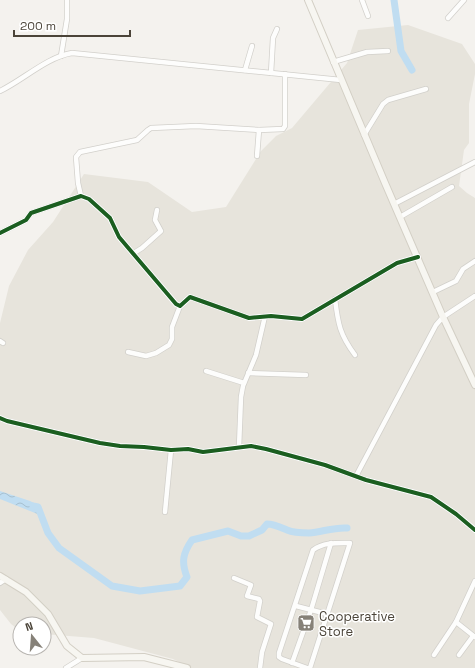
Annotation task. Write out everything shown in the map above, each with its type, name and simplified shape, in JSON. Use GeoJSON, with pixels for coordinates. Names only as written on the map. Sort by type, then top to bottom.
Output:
{"type":"FeatureCollection","features":[{"type":"Feature","properties":{"kind":"street"},"geometry":{"type":"LineString","coordinates":[[61,56],[67,19],[67,0]]}},
{"type":"Feature","properties":{"kind":"street"},"geometry":{"type":"LineString","coordinates":[[308,0],[364,135],[443,317],[475,385]]}},
{"type":"Feature","properties":{"kind":"street"},"geometry":{"type":"LineString","coordinates":[[362,0],[368,16]]}},
{"type":"Feature","properties":{"kind":"street"},"geometry":{"type":"LineString","coordinates":[[448,18],[464,0]]}},
{"type":"Feature","properties":{"kind":"street"},"geometry":{"type":"LineString","coordinates":[[271,73],[273,38],[277,29]]}},
{"type":"Feature","properties":{"kind":"street"},"geometry":{"type":"LineString","coordinates":[[245,70],[252,46]]}},
{"type":"Feature","properties":{"kind":"street"},"geometry":{"type":"LineString","coordinates":[[333,62],[367,52],[388,51]]}},
{"type":"Feature","properties":{"kind":"street"},"geometry":{"type":"LineString","coordinates":[[0,91],[15,84],[44,65],[61,56],[69,54],[341,80]]}},
{"type":"Feature","properties":{"kind":"street"},"geometry":{"type":"LineString","coordinates":[[81,196],[78,183],[76,156],[80,152],[137,140],[152,128],[196,126],[281,130],[284,128],[284,74]]}},
{"type":"Feature","properties":{"kind":"street"},"geometry":{"type":"LineString","coordinates":[[364,135],[383,104],[388,100],[426,89]]}},
{"type":"Feature","properties":{"kind":"street"},"geometry":{"type":"LineString","coordinates":[[257,156],[259,130]]}},
{"type":"Feature","properties":{"kind":"street"},"geometry":{"type":"LineString","coordinates":[[394,204],[475,162]]}},
{"type":"Feature","properties":{"kind":"street"},"geometry":{"type":"LineString","coordinates":[[400,217],[452,188]]}},
{"type":"Feature","properties":{"kind":"street"},"geometry":{"type":"LineString","coordinates":[[0,233],[26,220],[31,213],[81,196],[88,199],[110,218],[119,237],[176,304],[180,306]]}},
{"type":"Feature","properties":{"kind":"street"},"geometry":{"type":"LineString","coordinates":[[134,253],[161,231],[155,220],[157,210]]}},
{"type":"Feature","properties":{"kind":"street"},"geometry":{"type":"LineString","coordinates":[[128,352],[146,356],[156,353],[169,345],[172,339],[172,327],[180,306],[190,297],[249,318],[265,316],[302,319],[397,263],[418,257]]}},
{"type":"Feature","properties":{"kind":"street"},"geometry":{"type":"LineString","coordinates":[[433,292],[456,281],[463,270],[475,262]]}},
{"type":"Feature","properties":{"kind":"street"},"geometry":{"type":"LineString","coordinates":[[356,476],[431,334],[443,317],[475,296]]}},
{"type":"Feature","properties":{"kind":"street"},"geometry":{"type":"LineString","coordinates":[[335,299],[340,331],[355,355]]}},
{"type":"Feature","properties":{"kind":"street"},"geometry":{"type":"LineString","coordinates":[[239,447],[241,397],[244,383],[256,355],[265,316]]}},
{"type":"Feature","properties":{"kind":"street"},"geometry":{"type":"LineString","coordinates":[[206,371],[244,383]]}},
{"type":"Feature","properties":{"kind":"street"},"geometry":{"type":"LineString","coordinates":[[248,373],[306,375]]}},
{"type":"Feature","properties":{"kind":"street"},"geometry":{"type":"LineString","coordinates":[[0,418],[7,421],[100,443],[120,446],[171,450],[188,449],[203,452],[251,446],[301,458],[366,480],[410,490],[431,497],[456,514],[475,530]]}},
{"type":"Feature","properties":{"kind":"street"},"geometry":{"type":"LineString","coordinates":[[166,512],[171,450]]}},
{"type":"Feature","properties":{"kind":"street"},"geometry":{"type":"LineString","coordinates":[[292,663],[311,610],[330,543]]}},
{"type":"Feature","properties":{"kind":"street"},"geometry":{"type":"LineString","coordinates":[[330,543],[350,543],[309,668],[282,660],[279,657],[279,653],[296,606],[313,550],[319,546],[330,543]]}},
{"type":"Feature","properties":{"kind":"street"},"geometry":{"type":"LineString","coordinates":[[234,578],[251,585],[247,596],[259,599],[260,601],[257,617],[271,624],[262,652],[260,668]]}},
{"type":"Feature","properties":{"kind":"street"},"geometry":{"type":"LineString","coordinates":[[2,579],[26,592],[48,614],[67,646],[82,658]]}},
{"type":"Feature","properties":{"kind":"street"},"geometry":{"type":"LineString","coordinates":[[434,655],[456,622],[475,581]]}},
{"type":"Feature","properties":{"kind":"street"},"geometry":{"type":"LineString","coordinates":[[296,606],[327,614]]}},
{"type":"Feature","properties":{"kind":"street"},"geometry":{"type":"LineString","coordinates":[[456,622],[474,636],[459,655]]}},
{"type":"Feature","properties":{"kind":"street"},"geometry":{"type":"LineString","coordinates":[[66,668],[82,658],[139,657],[164,661],[187,668]]}},
{"type":"Feature","properties":{"kind":"shaded area"},"geometry":{"type":"Polygon","coordinates":[[[408,25],[462,44],[475,64],[475,74],[469,104],[469,143],[464,150],[459,186],[475,198],[475,668],[191,668],[173,659],[94,638],[52,635],[52,616],[12,616],[12,625],[0,610],[0,323],[9,286],[28,250],[53,222],[84,174],[148,182],[192,212],[226,207],[261,151],[276,136],[292,128],[347,63],[358,30],[408,25]]]}},
{"type":"Feature","properties":{"kind":"water"},"geometry":{"type":"Polygon","coordinates":[[[0,491],[40,506],[40,515],[0,499],[0,491]]]}},
{"type":"Feature","properties":{"kind":"waterway"},"geometry":{"type":"LineString","coordinates":[[394,0],[401,51],[412,70]]}},
{"type":"Feature","properties":{"kind":"waterway"},"geometry":{"type":"LineString","coordinates":[[33,506],[38,507],[48,533],[59,548],[112,586],[140,591],[180,586],[187,577],[184,567],[184,558],[192,540],[228,531],[241,536],[249,536],[262,530],[267,524],[301,533],[347,528]]}},
{"type":"Feature","properties":{"kind":"cycle path"},"geometry":{"type":"LineString","coordinates":[[0,233],[26,220],[31,213],[81,196],[89,199],[110,218],[119,237],[176,304],[180,306],[190,297],[249,318],[271,316],[302,319],[397,263],[418,257]]}},
{"type":"Feature","properties":{"kind":"cycle path"},"geometry":{"type":"LineString","coordinates":[[0,418],[7,421],[100,443],[120,446],[171,450],[188,449],[203,452],[251,446],[266,449],[325,465],[366,480],[431,497],[456,514],[475,530]]}},
{"type":"Feature","properties":{"kind":"place","name":"Cooperative Store"},"geometry":{"type":"Point","coordinates":[306,623]}}]}
